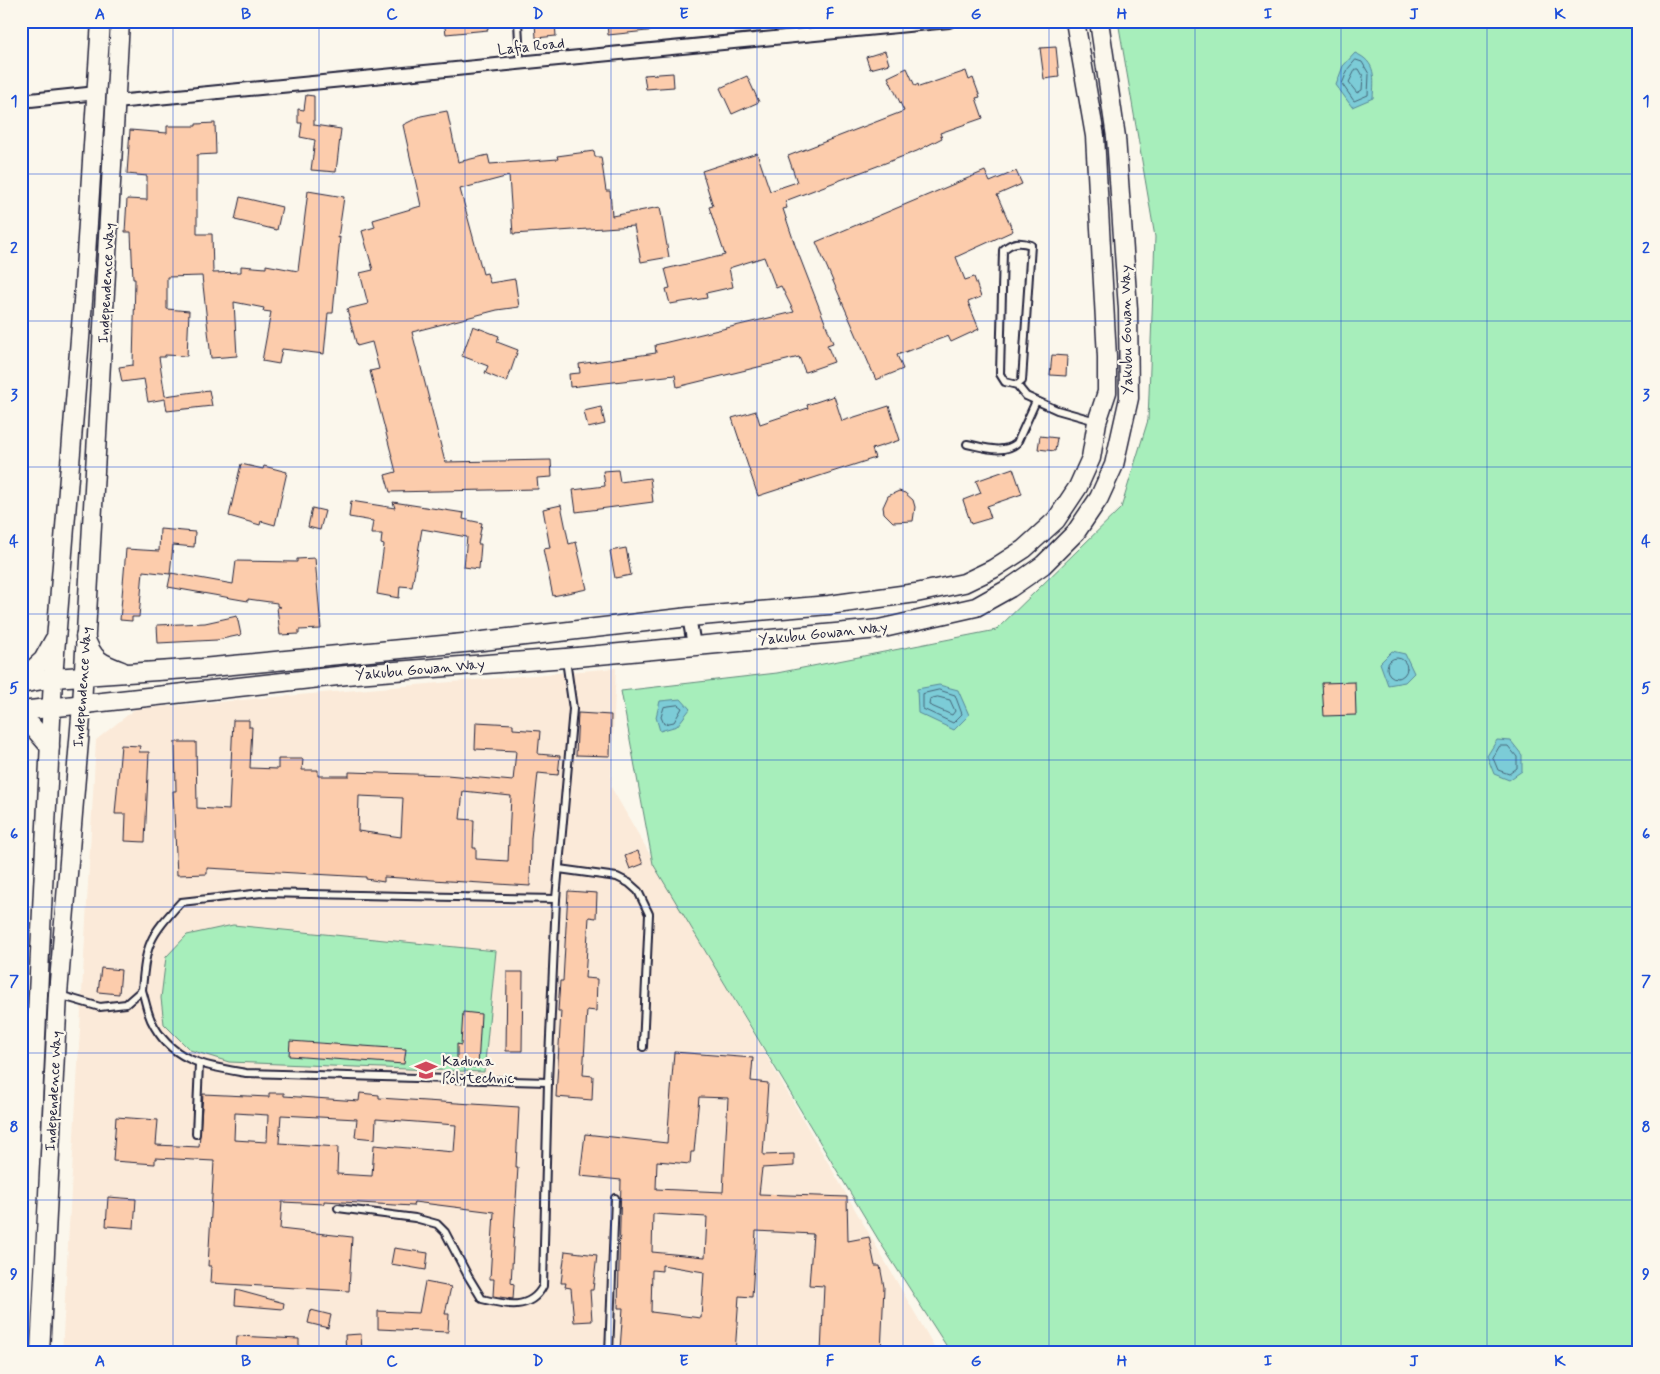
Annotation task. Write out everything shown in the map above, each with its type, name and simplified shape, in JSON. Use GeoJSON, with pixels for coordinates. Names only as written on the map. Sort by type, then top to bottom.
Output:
{"type":"FeatureCollection","features":[{"type":"Feature","properties":{"kind":"street","name":"Independence Way"},"geometry":{"type":"LineString","coordinates":[[22,1353],[53,678],[83,301],[101,21]]}},
{"type":"Feature","properties":{"kind":"street","name":"Independence Way"},"geometry":{"type":"LineString","coordinates":[[40,1353],[58,994],[82,705],[120,21]]}},
{"type":"Feature","properties":{"kind":"street","name":"Lafia Road"},"geometry":{"type":"LineString","coordinates":[[116,102],[949,21]]}},
{"type":"Feature","properties":{"kind":"street","name":"Yakubu Gowan Way"},"geometry":{"type":"LineString","coordinates":[[21,684],[83,675],[202,668],[474,642],[689,617],[829,606],[964,584],[993,569],[1024,549],[1056,520],[1078,487],[1091,458],[1096,422],[1106,392],[1107,347],[1095,136],[1075,21]]}},
{"type":"Feature","properties":{"kind":"street","name":"Yakubu Gowan Way"},"geometry":{"type":"LineString","coordinates":[[21,711],[356,674],[566,658],[694,644],[826,635],[879,629],[976,606],[1010,588],[1044,565],[1076,532],[1099,498],[1114,465],[1129,398],[1130,359],[1116,137],[1099,21]]}},
{"type":"Feature","properties":{"kind":"street"},"geometry":{"type":"LineString","coordinates":[[21,101],[97,93]]}},
{"type":"Feature","properties":{"kind":"street"},"geometry":{"type":"LineString","coordinates":[[689,617],[694,644]]}},
{"type":"Feature","properties":{"kind":"street"},"geometry":{"type":"LineString","coordinates":[[21,680],[43,660],[56,636]]}},
{"type":"Feature","properties":{"kind":"street"},"geometry":{"type":"LineString","coordinates":[[85,637],[91,652],[102,664],[125,672]]}},
{"type":"Feature","properties":{"kind":"street"},"geometry":{"type":"LineString","coordinates":[[78,744],[90,719],[113,701]]}},
{"type":"Feature","properties":{"kind":"street"},"geometry":{"type":"LineString","coordinates":[[21,719],[32,726],[50,747]]}},
{"type":"Feature","properties":{"kind":"lane"},"geometry":{"type":"LineString","coordinates":[[518,21],[520,64]]}},
{"type":"Feature","properties":{"kind":"lane"},"geometry":{"type":"LineString","coordinates":[[1017,385],[1022,381],[1030,245],[1019,242],[1012,243],[1003,250],[1000,374],[1005,382],[1017,385],[1026,396],[1036,401],[1057,410],[1096,422]]}},
{"type":"Feature","properties":{"kind":"lane"},"geometry":{"type":"LineString","coordinates":[[967,444],[1001,450],[1012,448],[1017,444],[1036,401]]}},
{"type":"Feature","properties":{"kind":"lane"},"geometry":{"type":"LineString","coordinates":[[338,1208],[415,1218],[437,1224],[445,1232],[482,1299],[504,1304],[523,1304],[537,1297],[543,1286],[545,1272],[548,1082],[556,899],[573,709],[566,658]]}},
{"type":"Feature","properties":{"kind":"lane"},"geometry":{"type":"LineString","coordinates":[[559,870],[617,877],[629,882],[638,891],[649,914],[643,1047]]}},
{"type":"Feature","properties":{"kind":"lane"},"geometry":{"type":"LineString","coordinates":[[548,1082],[246,1073],[199,1064],[181,1056],[166,1041],[152,1021],[142,990],[145,956],[155,931],[181,902],[262,893],[556,899]]}},
{"type":"Feature","properties":{"kind":"lane"},"geometry":{"type":"LineString","coordinates":[[58,994],[100,1007],[126,1004],[142,990]]}},
{"type":"Feature","properties":{"kind":"lane"},"geometry":{"type":"LineString","coordinates":[[196,1134],[199,1064]]}},
{"type":"Feature","properties":{"kind":"lane"},"geometry":{"type":"LineString","coordinates":[[609,1353],[615,1198]]}},
{"type":"Feature","properties":{"kind":"shaded area","name":"Kaduna Polytechnic"},"geometry":{"type":"Polygon","coordinates":[[[616,668],[611,787],[938,1353],[62,1353],[96,740],[135,709],[616,668]]]}},
{"type":"Feature","properties":{"kind":"green space"},"geometry":{"type":"Polygon","coordinates":[[[1118,21],[1639,21],[1639,1353],[951,1353],[881,1244],[653,864],[621,691],[777,673],[996,630],[1121,508],[1148,420],[1155,237],[1118,21]]]}},
{"type":"Feature","properties":{"kind":"green space"},"geometry":{"type":"Polygon","coordinates":[[[233,925],[496,951],[484,1072],[229,1062],[190,1050],[164,1024],[161,998],[166,957],[187,935],[233,925]]]}},
{"type":"Feature","properties":{"kind":"water"},"geometry":{"type":"Polygon","coordinates":[[[1355,53],[1367,61],[1373,71],[1373,98],[1352,107],[1336,85],[1343,66],[1355,53]]]}},
{"type":"Feature","properties":{"kind":"water"},"geometry":{"type":"Polygon","coordinates":[[[1392,651],[1405,654],[1414,673],[1405,682],[1388,685],[1380,663],[1392,651]]]}},
{"type":"Feature","properties":{"kind":"water"},"geometry":{"type":"Polygon","coordinates":[[[939,685],[958,690],[969,715],[954,730],[918,713],[917,689],[939,685]]]}},
{"type":"Feature","properties":{"kind":"water"},"geometry":{"type":"Polygon","coordinates":[[[681,699],[690,709],[677,726],[660,731],[656,717],[660,701],[681,699]]]}},
{"type":"Feature","properties":{"kind":"water"},"geometry":{"type":"Polygon","coordinates":[[[1497,740],[1511,741],[1522,755],[1522,771],[1509,780],[1494,774],[1487,756],[1497,740]]]}},
{"type":"Feature","properties":{"kind":"building"},"geometry":{"type":"Polygon","coordinates":[[[444,21],[487,21],[488,30],[446,34],[444,21]]]}},
{"type":"Feature","properties":{"kind":"building"},"geometry":{"type":"Polygon","coordinates":[[[550,21],[550,23],[555,23],[556,36],[536,38],[535,22],[550,21]]]}},
{"type":"Feature","properties":{"kind":"building"},"geometry":{"type":"Polygon","coordinates":[[[607,21],[656,21],[657,30],[608,35],[607,21]]]}},
{"type":"Feature","properties":{"kind":"building"},"geometry":{"type":"Polygon","coordinates":[[[1056,47],[1059,77],[1044,79],[1040,48],[1056,47]]]}},
{"type":"Feature","properties":{"kind":"building"},"geometry":{"type":"Polygon","coordinates":[[[885,51],[889,64],[870,69],[866,57],[885,51]]]}},
{"type":"Feature","properties":{"kind":"building"},"geometry":{"type":"Polygon","coordinates":[[[907,68],[915,86],[918,84],[919,87],[966,71],[969,80],[973,78],[980,97],[976,98],[983,118],[940,133],[942,138],[917,151],[785,201],[787,208],[783,209],[833,343],[827,345],[834,362],[805,372],[799,357],[677,387],[675,375],[570,387],[569,374],[580,373],[579,364],[656,353],[655,345],[794,312],[781,286],[776,288],[764,257],[729,268],[733,287],[706,293],[707,298],[670,304],[666,289],[670,288],[665,269],[725,255],[709,207],[713,206],[702,171],[757,153],[770,191],[797,182],[788,156],[904,111],[888,77],[907,68]]]}},
{"type":"Feature","properties":{"kind":"building"},"geometry":{"type":"Polygon","coordinates":[[[673,73],[674,87],[646,89],[644,75],[673,73]]]}},
{"type":"Feature","properties":{"kind":"building"},"geometry":{"type":"Polygon","coordinates":[[[747,76],[759,102],[732,114],[720,88],[747,76]]]}},
{"type":"Feature","properties":{"kind":"building"},"geometry":{"type":"Polygon","coordinates":[[[306,95],[314,96],[314,125],[341,129],[336,172],[311,170],[315,140],[300,137],[302,123],[298,123],[298,109],[304,110],[306,95]]]}},
{"type":"Feature","properties":{"kind":"building"},"geometry":{"type":"Polygon","coordinates":[[[447,111],[458,162],[488,155],[490,164],[558,159],[557,156],[594,151],[595,157],[601,157],[606,191],[610,191],[612,216],[660,207],[669,257],[641,262],[634,226],[513,234],[509,176],[460,189],[483,274],[487,273],[490,283],[515,279],[519,307],[497,310],[412,332],[445,462],[551,460],[552,477],[537,478],[538,489],[390,492],[385,475],[396,472],[370,371],[379,369],[372,342],[357,346],[347,309],[368,304],[360,273],[373,270],[362,231],[375,227],[373,220],[421,206],[403,125],[421,116],[447,111]]]}},
{"type":"Feature","properties":{"kind":"building"},"geometry":{"type":"Polygon","coordinates":[[[215,123],[216,154],[197,155],[197,234],[212,234],[213,273],[241,272],[241,266],[266,268],[266,265],[298,271],[308,191],[344,197],[338,238],[340,237],[333,313],[328,313],[324,354],[282,349],[279,364],[262,361],[271,312],[263,311],[264,308],[234,302],[237,356],[211,358],[202,276],[167,277],[167,309],[189,311],[187,356],[165,355],[165,357],[159,357],[165,396],[209,390],[212,406],[167,411],[165,399],[148,402],[144,379],[122,382],[119,367],[133,365],[135,279],[133,279],[131,232],[125,232],[127,199],[147,200],[147,176],[127,174],[130,130],[167,133],[167,126],[196,126],[196,124],[215,123]]]}},
{"type":"Feature","properties":{"kind":"building"},"geometry":{"type":"Polygon","coordinates":[[[985,171],[990,182],[1016,171],[1022,184],[997,195],[1013,231],[956,257],[965,280],[974,277],[981,297],[968,302],[979,329],[951,342],[948,336],[897,355],[903,369],[876,380],[816,242],[985,171]]]}},
{"type":"Feature","properties":{"kind":"building"},"geometry":{"type":"Polygon","coordinates":[[[240,197],[282,207],[277,230],[235,220],[240,197]]]}},
{"type":"Feature","properties":{"kind":"building"},"geometry":{"type":"Polygon","coordinates":[[[473,326],[499,336],[497,342],[518,350],[507,382],[485,373],[488,366],[462,356],[473,326]]]}},
{"type":"Feature","properties":{"kind":"building"},"geometry":{"type":"Polygon","coordinates":[[[1052,355],[1067,356],[1066,376],[1050,375],[1052,355]]]}},
{"type":"Feature","properties":{"kind":"building"},"geometry":{"type":"Polygon","coordinates":[[[834,396],[842,421],[889,406],[900,440],[872,449],[875,458],[758,496],[732,418],[756,411],[760,424],[808,408],[807,405],[834,396]]]}},
{"type":"Feature","properties":{"kind":"building"},"geometry":{"type":"Polygon","coordinates":[[[601,407],[605,424],[588,428],[584,411],[601,407]]]}},
{"type":"Feature","properties":{"kind":"building"},"geometry":{"type":"Polygon","coordinates":[[[1040,436],[1057,438],[1055,451],[1038,449],[1040,436]]]}},
{"type":"Feature","properties":{"kind":"building"},"geometry":{"type":"Polygon","coordinates":[[[241,464],[263,469],[264,466],[287,472],[275,525],[261,521],[260,525],[229,516],[241,464]]]}},
{"type":"Feature","properties":{"kind":"building"},"geometry":{"type":"Polygon","coordinates":[[[1013,468],[1022,494],[987,506],[991,518],[971,524],[963,500],[981,493],[976,481],[1013,468]]]}},
{"type":"Feature","properties":{"kind":"building"},"geometry":{"type":"Polygon","coordinates":[[[618,470],[620,482],[650,478],[653,502],[576,512],[573,490],[605,486],[603,471],[618,470]]]}},
{"type":"Feature","properties":{"kind":"building"},"geometry":{"type":"Polygon","coordinates":[[[899,491],[905,493],[913,500],[915,507],[913,521],[893,522],[884,513],[883,507],[888,496],[899,491]]]}},
{"type":"Feature","properties":{"kind":"building"},"geometry":{"type":"Polygon","coordinates":[[[351,501],[395,508],[393,502],[464,513],[463,519],[482,523],[478,544],[481,544],[479,569],[464,567],[467,537],[422,529],[412,587],[400,586],[399,598],[377,594],[384,545],[381,544],[382,534],[371,534],[373,521],[349,517],[351,501]]]}},
{"type":"Feature","properties":{"kind":"building"},"geometry":{"type":"Polygon","coordinates":[[[561,505],[569,544],[576,542],[587,589],[553,596],[543,549],[550,548],[543,509],[561,505]]]}},
{"type":"Feature","properties":{"kind":"building"},"geometry":{"type":"Polygon","coordinates":[[[312,508],[325,511],[320,530],[308,527],[312,508]]]}},
{"type":"Feature","properties":{"kind":"building"},"geometry":{"type":"Polygon","coordinates":[[[160,529],[195,532],[194,547],[173,545],[170,574],[143,571],[139,617],[132,617],[132,621],[120,620],[126,549],[159,551],[160,529]]]}},
{"type":"Feature","properties":{"kind":"building"},"geometry":{"type":"Polygon","coordinates":[[[626,548],[631,575],[615,578],[610,551],[626,548]]]}},
{"type":"Feature","properties":{"kind":"building"},"geometry":{"type":"Polygon","coordinates":[[[315,558],[321,629],[299,630],[299,634],[280,635],[277,607],[281,607],[277,606],[277,603],[248,599],[248,601],[168,587],[171,573],[233,584],[236,561],[297,562],[297,559],[315,558]]]}},
{"type":"Feature","properties":{"kind":"building"},"geometry":{"type":"Polygon","coordinates":[[[237,616],[241,635],[217,640],[158,643],[157,625],[205,623],[237,616]]]}},
{"type":"Feature","properties":{"kind":"building"},"geometry":{"type":"Polygon","coordinates":[[[1355,682],[1356,715],[1324,716],[1322,683],[1355,682]]]}},
{"type":"Feature","properties":{"kind":"building"},"geometry":{"type":"Polygon","coordinates":[[[578,713],[611,715],[610,756],[576,755],[578,713]]]}},
{"type":"Feature","properties":{"kind":"building"},"geometry":{"type":"Polygon","coordinates":[[[233,720],[249,720],[249,727],[252,727],[250,768],[278,769],[278,759],[303,759],[302,770],[318,770],[318,776],[349,776],[349,772],[447,775],[513,781],[516,751],[475,749],[476,722],[513,724],[513,729],[540,731],[538,754],[560,756],[558,775],[538,773],[531,838],[530,886],[384,877],[384,882],[366,879],[366,877],[207,868],[207,874],[177,875],[173,791],[176,791],[175,742],[196,742],[197,808],[229,810],[233,720]],[[463,791],[460,819],[474,820],[473,848],[476,848],[476,859],[508,861],[511,796],[463,791]],[[359,796],[358,831],[401,837],[403,798],[359,796]]]}},
{"type":"Feature","properties":{"kind":"building"},"geometry":{"type":"Polygon","coordinates":[[[121,745],[140,746],[139,752],[149,752],[145,842],[125,841],[126,814],[115,814],[121,745]]]}},
{"type":"Feature","properties":{"kind":"building"},"geometry":{"type":"Polygon","coordinates":[[[638,851],[643,864],[630,869],[625,856],[638,851]]]}},
{"type":"Feature","properties":{"kind":"building"},"geometry":{"type":"Polygon","coordinates":[[[568,891],[597,893],[596,918],[589,917],[585,978],[597,979],[596,1011],[587,1010],[583,1075],[593,1076],[592,1100],[556,1097],[561,1011],[558,1011],[560,981],[563,981],[568,891]]]}},
{"type":"Feature","properties":{"kind":"building"},"geometry":{"type":"Polygon","coordinates":[[[101,968],[121,970],[119,994],[98,992],[101,968]]]}},
{"type":"Feature","properties":{"kind":"building"},"geometry":{"type":"Polygon","coordinates":[[[507,972],[523,972],[522,1051],[506,1051],[507,972]]]}},
{"type":"Feature","properties":{"kind":"building"},"geometry":{"type":"Polygon","coordinates":[[[463,1012],[481,1014],[478,1067],[457,1067],[457,1044],[461,1045],[463,1012]]]}},
{"type":"Feature","properties":{"kind":"building"},"geometry":{"type":"Polygon","coordinates":[[[290,1041],[406,1049],[404,1064],[289,1056],[290,1041]]]}},
{"type":"Feature","properties":{"kind":"building"},"geometry":{"type":"Polygon","coordinates":[[[674,1052],[753,1058],[751,1081],[768,1083],[763,1155],[794,1154],[794,1166],[762,1168],[759,1194],[847,1197],[848,1241],[869,1237],[875,1266],[880,1266],[884,1287],[881,1353],[821,1353],[824,1286],[809,1285],[813,1234],[756,1231],[752,1297],[739,1296],[735,1353],[657,1350],[657,1352],[620,1349],[623,1308],[618,1308],[621,1180],[580,1176],[585,1134],[667,1143],[674,1052]],[[699,1097],[694,1152],[691,1152],[690,1164],[657,1161],[656,1189],[723,1192],[728,1098],[699,1097]],[[653,1214],[652,1252],[705,1257],[707,1217],[653,1214]],[[662,1265],[662,1271],[652,1270],[651,1312],[701,1318],[704,1272],[662,1265]]]}},
{"type":"Feature","properties":{"kind":"building"},"geometry":{"type":"Polygon","coordinates":[[[269,1093],[284,1093],[284,1096],[359,1101],[360,1093],[379,1095],[379,1098],[519,1107],[516,1167],[518,1167],[511,1283],[514,1284],[513,1299],[493,1296],[494,1279],[490,1279],[494,1212],[414,1202],[413,1206],[324,1201],[324,1204],[282,1202],[280,1229],[352,1237],[349,1291],[210,1283],[211,1266],[208,1266],[214,1161],[155,1158],[155,1164],[113,1161],[116,1117],[158,1120],[156,1145],[199,1147],[203,1094],[269,1097],[269,1093]],[[235,1113],[234,1140],[267,1142],[268,1115],[235,1113]],[[281,1115],[279,1143],[338,1147],[337,1174],[372,1176],[374,1145],[454,1152],[456,1125],[376,1119],[375,1139],[355,1137],[357,1119],[281,1115]]]}},
{"type":"Feature","properties":{"kind":"building"},"geometry":{"type":"Polygon","coordinates":[[[108,1197],[136,1199],[134,1228],[106,1226],[108,1197]]]}},
{"type":"Feature","properties":{"kind":"building"},"geometry":{"type":"Polygon","coordinates":[[[394,1248],[428,1253],[426,1270],[391,1264],[394,1248]]]}},
{"type":"Feature","properties":{"kind":"building"},"geometry":{"type":"Polygon","coordinates":[[[565,1251],[597,1255],[593,1290],[590,1290],[592,1321],[574,1322],[571,1288],[565,1287],[566,1283],[561,1283],[565,1251]]]}},
{"type":"Feature","properties":{"kind":"building"},"geometry":{"type":"Polygon","coordinates":[[[425,1282],[451,1287],[445,1314],[449,1314],[448,1332],[378,1329],[378,1311],[419,1313],[425,1282]]]}},
{"type":"Feature","properties":{"kind":"building"},"geometry":{"type":"Polygon","coordinates":[[[236,1290],[284,1303],[283,1309],[235,1305],[236,1290]]]}},
{"type":"Feature","properties":{"kind":"building"},"geometry":{"type":"Polygon","coordinates":[[[311,1310],[331,1315],[328,1328],[308,1323],[311,1310]]]}},
{"type":"Feature","properties":{"kind":"building"},"geometry":{"type":"Polygon","coordinates":[[[361,1334],[362,1353],[346,1353],[345,1335],[361,1334]]]}},
{"type":"Feature","properties":{"kind":"building"},"geometry":{"type":"Polygon","coordinates":[[[237,1336],[299,1339],[299,1353],[236,1353],[237,1336]]]}},
{"type":"Feature","properties":{"kind":"place","name":"Kaduna Polytechnic"},"geometry":{"type":"Point","coordinates":[426,1070]}}]}
